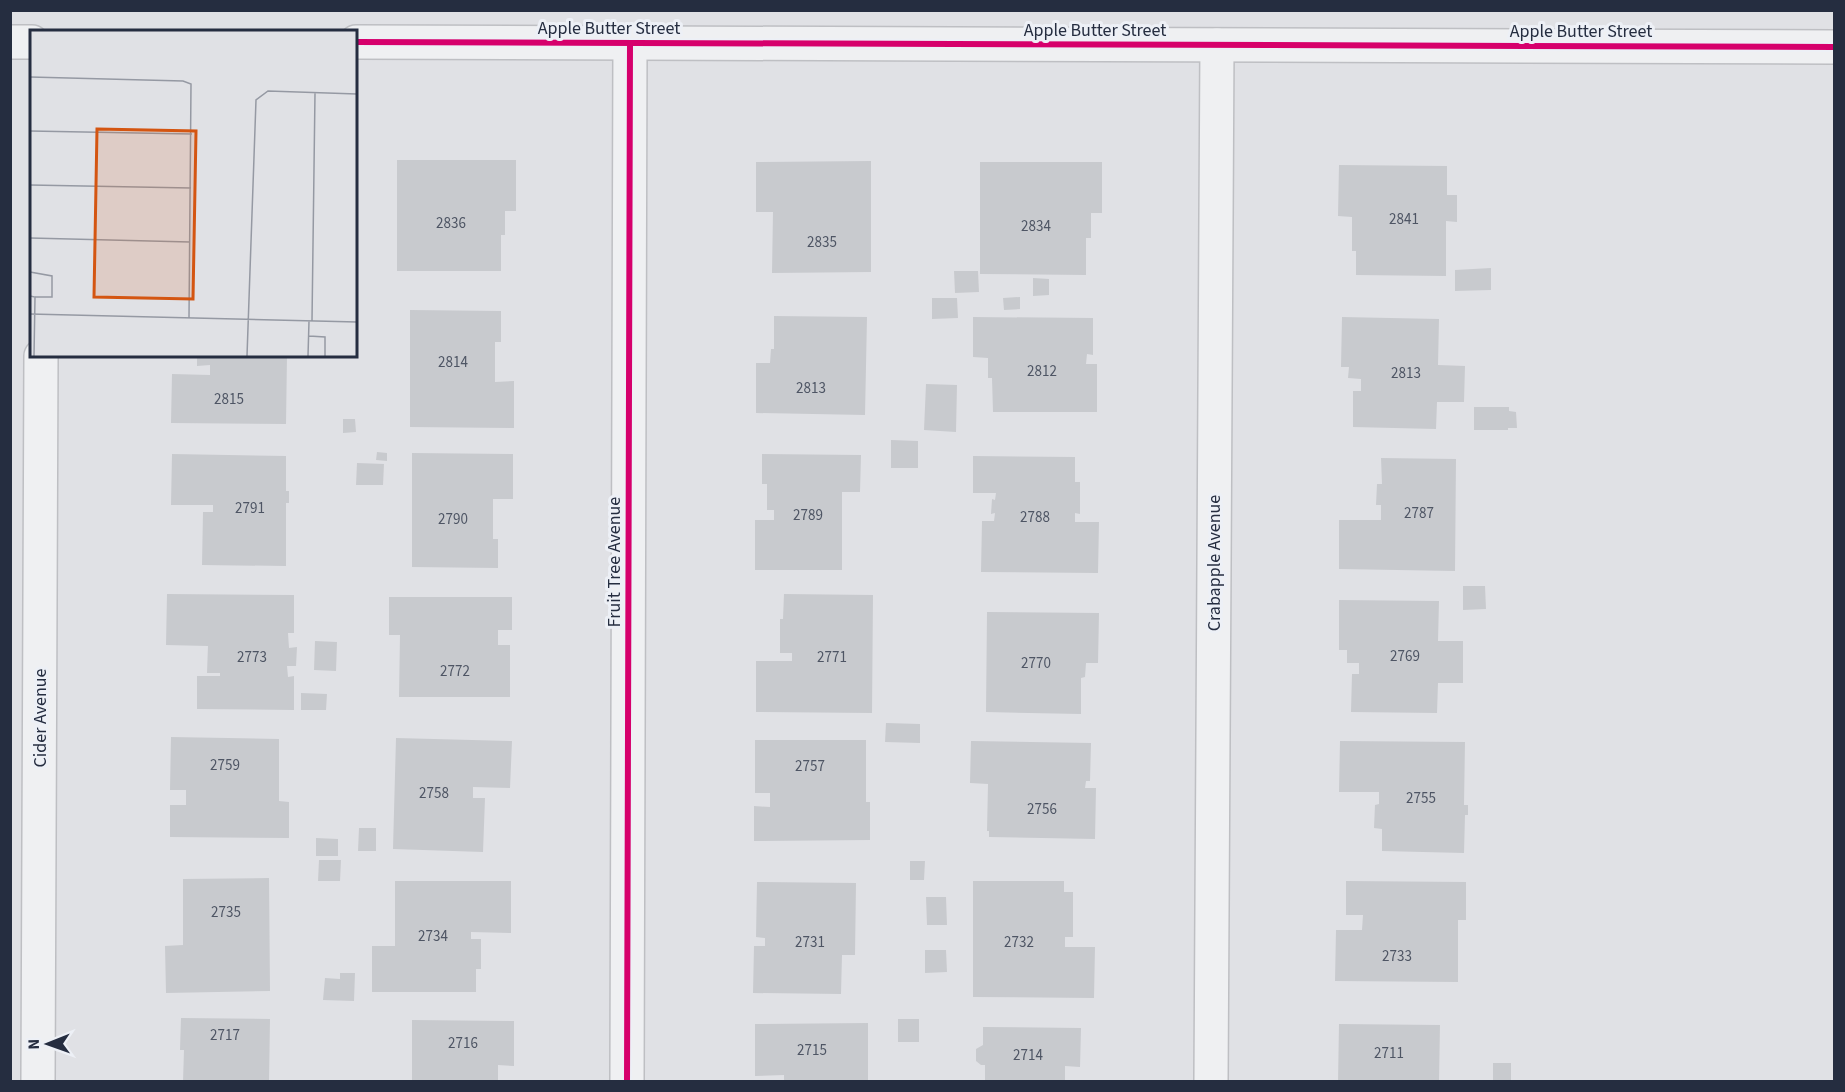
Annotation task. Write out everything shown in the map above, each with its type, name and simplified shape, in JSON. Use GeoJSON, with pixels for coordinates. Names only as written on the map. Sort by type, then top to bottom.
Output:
{"type":"FeatureCollection","features":[{"type":"Feature","properties":{"kind":"street"},"geometry":{"type":"LineString","coordinates":[[10,42],[30,42]]}},
{"type":"Feature","properties":{"kind":"street","name":"Apple Butter Street"},"geometry":{"type":"LineString","coordinates":[[357,42],[1834,47]]}},
{"type":"Feature","properties":{"kind":"street","name":"Fruit Tree Avenue"},"geometry":{"type":"LineString","coordinates":[[627,1082],[630,43]]}},
{"type":"Feature","properties":{"kind":"street","name":"Crabapple Avenue"},"geometry":{"type":"LineString","coordinates":[[1211,1082],[1217,45]]}},
{"type":"Feature","properties":{"kind":"street","name":"Cider Avenue"},"geometry":{"type":"LineString","coordinates":[[39,1082],[42,357]]}},
{"type":"Feature","properties":{"kind":"building"},"geometry":{"type":"Polygon","coordinates":[[[397,160],[516,160],[516,211],[505,211],[505,235],[501,235],[501,271],[397,271],[397,160]]]}},
{"type":"Feature","properties":{"kind":"building"},"geometry":{"type":"Polygon","coordinates":[[[871,161],[871,272],[772,273],[773,212],[756,212],[756,162],[871,161]]]}},
{"type":"Feature","properties":{"kind":"building"},"geometry":{"type":"Polygon","coordinates":[[[980,162],[1102,162],[1102,213],[1091,213],[1091,238],[1086,238],[1086,275],[980,274],[980,162]]]}},
{"type":"Feature","properties":{"kind":"building"},"geometry":{"type":"Polygon","coordinates":[[[1339,165],[1447,166],[1447,195],[1457,195],[1457,222],[1446,221],[1446,276],[1356,275],[1356,251],[1352,251],[1352,217],[1338,216],[1339,165]]]}},
{"type":"Feature","properties":{"kind":"building"},"geometry":{"type":"Polygon","coordinates":[[[1491,268],[1491,290],[1455,291],[1455,270],[1491,268]]]}},
{"type":"Feature","properties":{"kind":"building"},"geometry":{"type":"Polygon","coordinates":[[[954,271],[978,271],[979,292],[955,293],[954,271]]]}},
{"type":"Feature","properties":{"kind":"building"},"geometry":{"type":"Polygon","coordinates":[[[1033,278],[1049,279],[1049,295],[1033,296],[1033,278]]]}},
{"type":"Feature","properties":{"kind":"building"},"geometry":{"type":"Polygon","coordinates":[[[1020,297],[1020,309],[1004,310],[1003,298],[1020,297]]]}},
{"type":"Feature","properties":{"kind":"building"},"geometry":{"type":"Polygon","coordinates":[[[932,298],[957,298],[958,318],[932,319],[932,298]]]}},
{"type":"Feature","properties":{"kind":"building"},"geometry":{"type":"Polygon","coordinates":[[[410,310],[501,311],[501,342],[495,342],[495,382],[514,381],[514,428],[410,427],[410,310]]]}},
{"type":"Feature","properties":{"kind":"building"},"geometry":{"type":"Polygon","coordinates":[[[774,316],[867,317],[865,415],[756,413],[756,363],[770,363],[771,349],[774,349],[774,316]]]}},
{"type":"Feature","properties":{"kind":"building"},"geometry":{"type":"Polygon","coordinates":[[[973,317],[1093,318],[1093,355],[1087,354],[1086,364],[1097,364],[1097,412],[993,412],[992,378],[988,378],[988,358],[973,357],[973,317]]]}},
{"type":"Feature","properties":{"kind":"building"},"geometry":{"type":"Polygon","coordinates":[[[1342,317],[1439,319],[1438,365],[1465,366],[1464,402],[1437,402],[1436,429],[1353,427],[1353,391],[1361,391],[1361,379],[1348,378],[1349,367],[1341,367],[1342,317]]]}},
{"type":"Feature","properties":{"kind":"building"},"geometry":{"type":"Polygon","coordinates":[[[197,357],[287,357],[286,424],[171,423],[172,374],[210,375],[210,365],[197,366],[197,357]]]}},
{"type":"Feature","properties":{"kind":"building"},"geometry":{"type":"Polygon","coordinates":[[[926,384],[957,385],[956,432],[924,430],[926,384]]]}},
{"type":"Feature","properties":{"kind":"building"},"geometry":{"type":"Polygon","coordinates":[[[1474,407],[1509,407],[1509,411],[1516,412],[1517,428],[1474,430],[1474,407]]]}},
{"type":"Feature","properties":{"kind":"building"},"geometry":{"type":"Polygon","coordinates":[[[343,419],[355,419],[356,432],[343,433],[343,419]]]}},
{"type":"Feature","properties":{"kind":"building"},"geometry":{"type":"Polygon","coordinates":[[[891,440],[918,441],[918,468],[891,468],[891,440]]]}},
{"type":"Feature","properties":{"kind":"building"},"geometry":{"type":"Polygon","coordinates":[[[377,452],[387,453],[387,461],[376,460],[377,452]]]}},
{"type":"Feature","properties":{"kind":"building"},"geometry":{"type":"Polygon","coordinates":[[[412,453],[513,454],[513,499],[493,499],[493,539],[498,539],[498,568],[412,567],[412,453]]]}},
{"type":"Feature","properties":{"kind":"building"},"geometry":{"type":"Polygon","coordinates":[[[172,454],[286,456],[286,491],[289,491],[289,503],[286,503],[286,566],[202,565],[203,512],[213,512],[213,505],[171,505],[172,454]]]}},
{"type":"Feature","properties":{"kind":"building"},"geometry":{"type":"Polygon","coordinates":[[[762,454],[861,455],[860,492],[842,492],[842,570],[755,570],[755,520],[774,520],[774,510],[767,510],[767,484],[762,484],[762,454]]]}},
{"type":"Feature","properties":{"kind":"building"},"geometry":{"type":"Polygon","coordinates":[[[973,456],[1075,457],[1075,482],[1080,482],[1080,514],[1075,513],[1075,522],[1099,522],[1098,573],[981,572],[982,521],[994,521],[995,513],[991,514],[992,499],[995,500],[996,493],[973,493],[973,456]]]}},
{"type":"Feature","properties":{"kind":"building"},"geometry":{"type":"Polygon","coordinates":[[[1381,458],[1456,459],[1455,571],[1339,569],[1339,520],[1381,520],[1381,505],[1376,505],[1377,484],[1382,484],[1381,458]]]}},
{"type":"Feature","properties":{"kind":"building"},"geometry":{"type":"Polygon","coordinates":[[[357,463],[384,464],[383,485],[356,485],[357,463]]]}},
{"type":"Feature","properties":{"kind":"building"},"geometry":{"type":"Polygon","coordinates":[[[1463,586],[1485,586],[1486,609],[1463,610],[1463,586]]]}},
{"type":"Feature","properties":{"kind":"building"},"geometry":{"type":"Polygon","coordinates":[[[167,594],[294,595],[294,633],[288,633],[289,648],[297,647],[296,666],[287,666],[288,677],[294,676],[294,710],[197,709],[197,676],[220,676],[220,673],[207,673],[208,646],[166,645],[167,594]]]}},
{"type":"Feature","properties":{"kind":"building"},"geometry":{"type":"Polygon","coordinates":[[[784,594],[873,595],[872,713],[756,712],[756,661],[792,661],[792,653],[780,653],[780,619],[783,619],[784,594]]]}},
{"type":"Feature","properties":{"kind":"building"},"geometry":{"type":"Polygon","coordinates":[[[389,597],[512,597],[512,630],[498,630],[498,645],[510,645],[510,697],[399,697],[400,635],[389,635],[389,597]]]}},
{"type":"Feature","properties":{"kind":"building"},"geometry":{"type":"Polygon","coordinates":[[[1339,600],[1439,601],[1438,641],[1463,641],[1463,683],[1438,683],[1437,713],[1351,712],[1352,674],[1359,674],[1359,663],[1347,663],[1347,650],[1339,650],[1339,600]]]}},
{"type":"Feature","properties":{"kind":"building"},"geometry":{"type":"Polygon","coordinates":[[[987,612],[1099,613],[1098,663],[1086,663],[1085,677],[1081,678],[1081,714],[986,712],[987,612]]]}},
{"type":"Feature","properties":{"kind":"building"},"geometry":{"type":"Polygon","coordinates":[[[315,641],[337,642],[336,671],[314,670],[315,641]]]}},
{"type":"Feature","properties":{"kind":"building"},"geometry":{"type":"Polygon","coordinates":[[[301,693],[327,694],[326,710],[301,710],[301,693]]]}},
{"type":"Feature","properties":{"kind":"building"},"geometry":{"type":"Polygon","coordinates":[[[886,723],[920,724],[920,743],[885,742],[886,723]]]}},
{"type":"Feature","properties":{"kind":"building"},"geometry":{"type":"Polygon","coordinates":[[[171,737],[279,739],[279,801],[289,802],[289,838],[170,837],[170,805],[186,805],[186,790],[170,790],[171,737]]]}},
{"type":"Feature","properties":{"kind":"building"},"geometry":{"type":"Polygon","coordinates":[[[396,738],[512,741],[510,788],[473,787],[473,798],[485,798],[483,852],[393,849],[396,738]]]}},
{"type":"Feature","properties":{"kind":"building"},"geometry":{"type":"Polygon","coordinates":[[[755,740],[866,740],[866,802],[870,802],[870,840],[754,841],[754,806],[770,807],[770,793],[755,793],[755,740]]]}},
{"type":"Feature","properties":{"kind":"building"},"geometry":{"type":"Polygon","coordinates":[[[971,741],[1091,743],[1090,781],[1086,781],[1085,788],[1096,788],[1095,839],[989,837],[989,831],[987,831],[988,784],[970,783],[971,741]]]}},
{"type":"Feature","properties":{"kind":"building"},"geometry":{"type":"Polygon","coordinates":[[[1340,741],[1465,742],[1464,805],[1468,805],[1468,815],[1465,815],[1464,853],[1382,851],[1382,829],[1374,828],[1375,805],[1379,804],[1379,792],[1339,792],[1340,741]]]}},
{"type":"Feature","properties":{"kind":"building"},"geometry":{"type":"Polygon","coordinates":[[[359,828],[376,828],[376,851],[358,851],[359,828]]]}},
{"type":"Feature","properties":{"kind":"building"},"geometry":{"type":"Polygon","coordinates":[[[316,838],[338,839],[338,856],[316,856],[316,838]]]}},
{"type":"Feature","properties":{"kind":"building"},"geometry":{"type":"Polygon","coordinates":[[[319,860],[341,860],[340,881],[318,881],[319,860]]]}},
{"type":"Feature","properties":{"kind":"building"},"geometry":{"type":"Polygon","coordinates":[[[910,861],[925,861],[924,880],[910,880],[910,861]]]}},
{"type":"Feature","properties":{"kind":"building"},"geometry":{"type":"Polygon","coordinates":[[[269,878],[270,991],[166,993],[165,946],[183,945],[183,879],[269,878]]]}},
{"type":"Feature","properties":{"kind":"building"},"geometry":{"type":"Polygon","coordinates":[[[395,881],[511,881],[511,933],[471,932],[471,939],[481,939],[481,969],[476,969],[476,992],[372,992],[372,946],[395,946],[395,881]]]}},
{"type":"Feature","properties":{"kind":"building"},"geometry":{"type":"Polygon","coordinates":[[[973,881],[1064,881],[1064,892],[1073,892],[1073,937],[1065,937],[1065,947],[1095,947],[1094,998],[973,997],[973,881]]]}},
{"type":"Feature","properties":{"kind":"building"},"geometry":{"type":"Polygon","coordinates":[[[1346,881],[1466,882],[1466,920],[1458,920],[1458,982],[1335,981],[1336,930],[1362,930],[1363,915],[1346,915],[1346,881]]]}},
{"type":"Feature","properties":{"kind":"building"},"geometry":{"type":"Polygon","coordinates":[[[757,882],[856,883],[855,955],[842,955],[841,994],[753,993],[754,946],[765,946],[765,938],[756,937],[757,882]]]}},
{"type":"Feature","properties":{"kind":"building"},"geometry":{"type":"Polygon","coordinates":[[[926,897],[946,897],[947,925],[927,925],[926,897]]]}},
{"type":"Feature","properties":{"kind":"building"},"geometry":{"type":"Polygon","coordinates":[[[925,950],[946,950],[947,972],[925,973],[925,950]]]}},
{"type":"Feature","properties":{"kind":"building"},"geometry":{"type":"Polygon","coordinates":[[[340,973],[355,973],[354,1001],[323,1000],[325,978],[340,979],[340,973]]]}},
{"type":"Feature","properties":{"kind":"building"},"geometry":{"type":"Polygon","coordinates":[[[181,1018],[270,1019],[269,1082],[183,1082],[184,1050],[180,1050],[181,1018]]]}},
{"type":"Feature","properties":{"kind":"building"},"geometry":{"type":"Polygon","coordinates":[[[898,1019],[919,1019],[919,1042],[898,1042],[898,1019]]]}},
{"type":"Feature","properties":{"kind":"building"},"geometry":{"type":"Polygon","coordinates":[[[412,1020],[514,1021],[514,1066],[498,1065],[498,1082],[412,1082],[412,1020]]]}},
{"type":"Feature","properties":{"kind":"building"},"geometry":{"type":"Polygon","coordinates":[[[868,1023],[868,1082],[784,1082],[784,1075],[755,1076],[755,1024],[868,1023]]]}},
{"type":"Feature","properties":{"kind":"building"},"geometry":{"type":"Polygon","coordinates":[[[1339,1024],[1440,1025],[1439,1082],[1338,1082],[1339,1024]]]}},
{"type":"Feature","properties":{"kind":"building"},"geometry":{"type":"Polygon","coordinates":[[[983,1027],[1081,1028],[1080,1067],[1065,1066],[1065,1082],[985,1082],[985,1065],[976,1061],[976,1049],[983,1045],[983,1027]]]}},
{"type":"Feature","properties":{"kind":"building"},"geometry":{"type":"Polygon","coordinates":[[[1493,1063],[1511,1063],[1511,1082],[1493,1082],[1493,1063]]]}},
{"type":"Feature","properties":{"kind":"cycle path"},"geometry":{"type":"LineString","coordinates":[[357,42],[1834,47]]}},
{"type":"Feature","properties":{"kind":"cycle path"},"geometry":{"type":"LineString","coordinates":[[627,1082],[630,43]]}}]}
